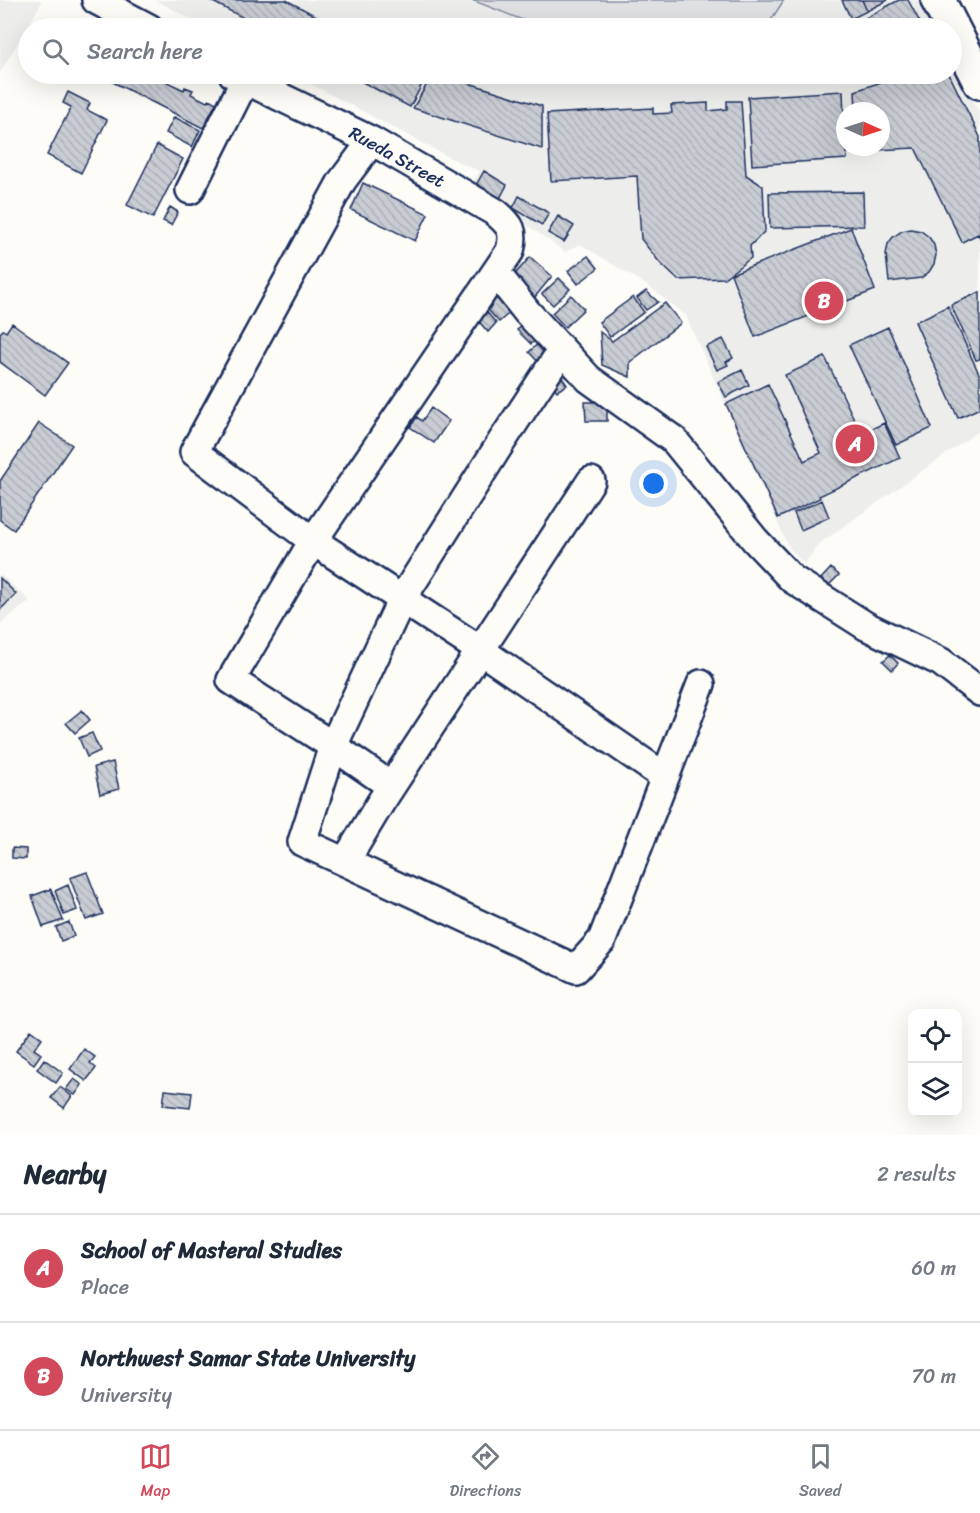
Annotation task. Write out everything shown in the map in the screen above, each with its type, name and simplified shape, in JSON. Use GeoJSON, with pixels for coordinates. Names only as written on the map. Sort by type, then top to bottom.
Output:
{"type":"FeatureCollection","features":[{"type":"Feature","properties":{"kind":"main road"},"geometry":{"type":"LineString","coordinates":[[938,0],[947,18]]}},
{"type":"Feature","properties":{"kind":"main road"},"geometry":{"type":"LineString","coordinates":[[962,47],[980,82]]}},
{"type":"Feature","properties":{"kind":"street"},"geometry":{"type":"LineString","coordinates":[[96,0],[130,18]]}},
{"type":"Feature","properties":{"kind":"street"},"geometry":{"type":"LineString","coordinates":[[190,190],[236,84]]}},
{"type":"Feature","properties":{"kind":"street","name":"Rueda Street"},"geometry":{"type":"LineString","coordinates":[[254,84],[372,141],[504,219],[510,226],[513,240],[510,251],[496,273]]}},
{"type":"Feature","properties":{"kind":"street"},"geometry":{"type":"LineString","coordinates":[[372,141],[342,181],[194,452],[313,541],[480,650],[665,777]]}},
{"type":"Feature","properties":{"kind":"street"},"geometry":{"type":"LineString","coordinates":[[391,786],[231,680],[313,541],[496,273],[527,312],[589,379],[674,440],[754,540],[792,579],[866,626],[941,662],[980,692]]}},
{"type":"Feature","properties":{"kind":"street"},"geometry":{"type":"LineString","coordinates":[[562,350],[402,599],[333,747],[302,842],[576,969],[602,940],[702,684]]}},
{"type":"Feature","properties":{"kind":"street"},"geometry":{"type":"LineString","coordinates":[[345,862],[391,786],[591,481]]}},
{"type":"Feature","properties":{"kind":"shaded area"},"geometry":{"type":"Polygon","coordinates":[[[0,0],[39,0],[42,2],[33,18],[18,18],[18,43],[0,73],[0,0]]]}},
{"type":"Feature","properties":{"kind":"shaded area"},"geometry":{"type":"Polygon","coordinates":[[[155,0],[921,0],[930,18],[189,18],[155,0]]]}},
{"type":"Feature","properties":{"kind":"shaded area"},"geometry":{"type":"Polygon","coordinates":[[[472,0],[784,0],[772,18],[518,18],[472,0]]]}},
{"type":"Feature","properties":{"kind":"shaded area"},"geometry":{"type":"Polygon","coordinates":[[[962,80],[980,115],[980,430],[819,544],[804,564],[788,546],[686,316],[648,286],[580,244],[565,252],[471,185],[480,171],[460,163],[311,84],[962,84],[962,80]]]}},
{"type":"Feature","properties":{"kind":"shaded area"},"geometry":{"type":"Polygon","coordinates":[[[0,574],[30,601],[0,624],[0,574]]]}},
{"type":"Feature","properties":{"kind":"building"},"geometry":{"type":"Polygon","coordinates":[[[209,0],[286,0],[320,18],[244,18],[209,0]]]}},
{"type":"Feature","properties":{"kind":"building"},"geometry":{"type":"Polygon","coordinates":[[[842,0],[862,0],[867,11],[851,18],[842,0]]]}},
{"type":"Feature","properties":{"kind":"building"},"geometry":{"type":"Polygon","coordinates":[[[862,0],[888,0],[867,11],[862,0]]]}},
{"type":"Feature","properties":{"kind":"building"},"geometry":{"type":"Polygon","coordinates":[[[899,0],[908,0],[918,18],[865,18],[899,0]]]}},
{"type":"Feature","properties":{"kind":"building"},"geometry":{"type":"Polygon","coordinates":[[[117,84],[171,84],[184,90],[185,87],[193,90],[191,94],[207,102],[209,99],[216,103],[203,128],[117,84]]]}},
{"type":"Feature","properties":{"kind":"building"},"geometry":{"type":"Polygon","coordinates":[[[366,84],[422,84],[410,107],[366,84]]]}},
{"type":"Feature","properties":{"kind":"building"},"geometry":{"type":"Polygon","coordinates":[[[427,84],[472,84],[542,106],[542,149],[413,108],[427,84]]]}},
{"type":"Feature","properties":{"kind":"building"},"geometry":{"type":"Polygon","coordinates":[[[875,84],[954,84],[980,137],[980,238],[978,234],[962,242],[915,148],[890,149],[890,102],[856,102],[855,91],[875,84]]]}},
{"type":"Feature","properties":{"kind":"building"},"geometry":{"type":"Polygon","coordinates":[[[843,91],[843,102],[836,102],[836,156],[847,156],[847,159],[752,165],[748,97],[843,91]]]}},
{"type":"Feature","properties":{"kind":"building"},"geometry":{"type":"Polygon","coordinates":[[[68,92],[90,103],[87,110],[107,120],[81,173],[47,155],[71,107],[63,103],[68,92]]]}},
{"type":"Feature","properties":{"kind":"building"},"geometry":{"type":"Polygon","coordinates":[[[727,101],[741,101],[746,175],[763,186],[765,231],[750,246],[751,258],[724,278],[678,280],[660,263],[641,239],[637,176],[551,181],[547,114],[653,108],[653,114],[672,113],[671,105],[708,103],[708,111],[727,109],[727,101]]]}},
{"type":"Feature","properties":{"kind":"building"},"geometry":{"type":"Polygon","coordinates":[[[174,117],[200,130],[192,147],[166,133],[174,117]]]}},
{"type":"Feature","properties":{"kind":"building"},"geometry":{"type":"Polygon","coordinates":[[[157,145],[183,159],[153,218],[127,205],[157,145]]]}},
{"type":"Feature","properties":{"kind":"building"},"geometry":{"type":"Polygon","coordinates":[[[484,171],[507,185],[499,200],[475,187],[484,171]]]}},
{"type":"Feature","properties":{"kind":"building"},"geometry":{"type":"Polygon","coordinates":[[[363,183],[428,214],[415,241],[351,210],[363,183]]]}},
{"type":"Feature","properties":{"kind":"building"},"geometry":{"type":"Polygon","coordinates":[[[863,192],[864,226],[770,228],[769,193],[863,192]]]}},
{"type":"Feature","properties":{"kind":"building"},"geometry":{"type":"Polygon","coordinates":[[[519,196],[549,213],[542,225],[513,208],[519,196]]]}},
{"type":"Feature","properties":{"kind":"building"},"geometry":{"type":"Polygon","coordinates":[[[170,207],[178,212],[171,225],[163,221],[170,207]]]}},
{"type":"Feature","properties":{"kind":"building"},"geometry":{"type":"Polygon","coordinates":[[[558,216],[574,226],[564,242],[548,233],[558,216]]]}},
{"type":"Feature","properties":{"kind":"building"},"geometry":{"type":"Polygon","coordinates":[[[851,228],[875,290],[755,337],[731,274],[851,228]]]}},
{"type":"Feature","properties":{"kind":"building"},"geometry":{"type":"Polygon","coordinates":[[[911,229],[921,231],[929,237],[936,255],[934,264],[921,278],[889,282],[886,254],[888,244],[902,231],[911,229]]]}},
{"type":"Feature","properties":{"kind":"building"},"geometry":{"type":"Polygon","coordinates":[[[588,256],[598,268],[578,284],[568,271],[588,256]]]}},
{"type":"Feature","properties":{"kind":"building"},"geometry":{"type":"Polygon","coordinates":[[[530,257],[552,276],[535,297],[510,280],[530,257]]]}},
{"type":"Feature","properties":{"kind":"building"},"geometry":{"type":"Polygon","coordinates":[[[559,278],[570,289],[553,305],[542,294],[559,278]]]}},
{"type":"Feature","properties":{"kind":"building"},"geometry":{"type":"Polygon","coordinates":[[[499,286],[517,306],[499,322],[481,302],[499,286]]]}},
{"type":"Feature","properties":{"kind":"building"},"geometry":{"type":"Polygon","coordinates":[[[646,291],[658,302],[646,310],[637,298],[646,291]]]}},
{"type":"Feature","properties":{"kind":"building"},"geometry":{"type":"Polygon","coordinates":[[[980,292],[980,359],[976,360],[951,305],[980,292]]]}},
{"type":"Feature","properties":{"kind":"building"},"geometry":{"type":"Polygon","coordinates":[[[571,295],[584,309],[565,327],[552,313],[571,295]]]}},
{"type":"Feature","properties":{"kind":"building"},"geometry":{"type":"Polygon","coordinates":[[[633,297],[644,312],[610,337],[599,322],[633,297]]]}},
{"type":"Feature","properties":{"kind":"building"},"geometry":{"type":"Polygon","coordinates":[[[665,303],[681,323],[630,362],[630,377],[602,365],[600,332],[612,341],[665,303]]]}},
{"type":"Feature","properties":{"kind":"building"},"geometry":{"type":"Polygon","coordinates":[[[948,306],[980,376],[980,408],[958,418],[915,322],[948,306]]]}},
{"type":"Feature","properties":{"kind":"building"},"geometry":{"type":"Polygon","coordinates":[[[485,310],[496,323],[488,332],[476,318],[485,310]]]}},
{"type":"Feature","properties":{"kind":"building"},"geometry":{"type":"Polygon","coordinates":[[[530,319],[543,333],[531,344],[517,330],[530,319]]]}},
{"type":"Feature","properties":{"kind":"building"},"geometry":{"type":"Polygon","coordinates":[[[12,323],[68,363],[45,395],[0,362],[0,333],[3,330],[6,332],[12,323]]]}},
{"type":"Feature","properties":{"kind":"building"},"geometry":{"type":"Polygon","coordinates":[[[888,327],[932,428],[896,445],[849,345],[888,327]]]}},
{"type":"Feature","properties":{"kind":"building"},"geometry":{"type":"Polygon","coordinates":[[[543,339],[554,351],[540,364],[529,352],[543,339]]]}},
{"type":"Feature","properties":{"kind":"building"},"geometry":{"type":"Polygon","coordinates":[[[723,339],[733,358],[726,362],[728,365],[717,370],[706,347],[723,339]]]}},
{"type":"Feature","properties":{"kind":"building"},"geometry":{"type":"Polygon","coordinates":[[[825,357],[861,434],[884,423],[900,458],[778,518],[726,404],[768,384],[804,461],[821,453],[785,375],[825,357]]]}},
{"type":"Feature","properties":{"kind":"building"},"geometry":{"type":"Polygon","coordinates":[[[742,370],[749,385],[726,397],[718,382],[742,370]]]}},
{"type":"Feature","properties":{"kind":"building"},"geometry":{"type":"Polygon","coordinates":[[[559,373],[567,385],[557,391],[549,379],[559,373]]]}},
{"type":"Feature","properties":{"kind":"building"},"geometry":{"type":"Polygon","coordinates":[[[585,402],[607,402],[607,421],[586,421],[585,402]]]}},
{"type":"Feature","properties":{"kind":"building"},"geometry":{"type":"Polygon","coordinates":[[[431,408],[449,421],[434,443],[410,427],[417,417],[422,421],[431,408]]]}},
{"type":"Feature","properties":{"kind":"building"},"geometry":{"type":"Polygon","coordinates":[[[39,423],[72,445],[14,530],[0,520],[0,481],[39,423]]]}},
{"type":"Feature","properties":{"kind":"building"},"geometry":{"type":"Polygon","coordinates":[[[822,500],[829,517],[801,530],[794,513],[822,500]]]}},
{"type":"Feature","properties":{"kind":"building"},"geometry":{"type":"Polygon","coordinates":[[[831,568],[839,575],[825,589],[818,582],[831,568]]]}},
{"type":"Feature","properties":{"kind":"building"},"geometry":{"type":"Polygon","coordinates":[[[0,578],[16,594],[0,610],[0,578]]]}},
{"type":"Feature","properties":{"kind":"building"},"geometry":{"type":"Polygon","coordinates":[[[890,655],[898,663],[892,670],[883,661],[890,655]]]}},
{"type":"Feature","properties":{"kind":"building"},"geometry":{"type":"Polygon","coordinates":[[[82,710],[90,720],[75,733],[66,723],[82,710]]]}},
{"type":"Feature","properties":{"kind":"building"},"geometry":{"type":"Polygon","coordinates":[[[92,733],[100,751],[87,757],[79,738],[92,733]]]}},
{"type":"Feature","properties":{"kind":"building"},"geometry":{"type":"Polygon","coordinates":[[[113,762],[119,789],[100,794],[94,767],[113,762]]]}},
{"type":"Feature","properties":{"kind":"building"},"geometry":{"type":"Polygon","coordinates":[[[12,848],[26,849],[26,859],[12,858],[12,848]]]}},
{"type":"Feature","properties":{"kind":"building"},"geometry":{"type":"Polygon","coordinates":[[[87,872],[103,914],[86,920],[70,878],[87,872]]]}},
{"type":"Feature","properties":{"kind":"building"},"geometry":{"type":"Polygon","coordinates":[[[68,885],[77,910],[64,915],[55,891],[68,885]]]}},
{"type":"Feature","properties":{"kind":"building"},"geometry":{"type":"Polygon","coordinates":[[[51,889],[63,920],[43,927],[32,896],[51,889]]]}},
{"type":"Feature","properties":{"kind":"building"},"geometry":{"type":"Polygon","coordinates":[[[69,922],[74,936],[61,941],[56,927],[69,922]]]}},
{"type":"Feature","properties":{"kind":"building"},"geometry":{"type":"Polygon","coordinates":[[[31,1030],[42,1038],[34,1049],[41,1054],[34,1064],[16,1051],[31,1030]]]}},
{"type":"Feature","properties":{"kind":"building"},"geometry":{"type":"Polygon","coordinates":[[[84,1049],[95,1057],[90,1063],[96,1068],[86,1081],[70,1069],[84,1049]]]}},
{"type":"Feature","properties":{"kind":"building"},"geometry":{"type":"Polygon","coordinates":[[[44,1059],[63,1073],[56,1083],[37,1069],[44,1059]]]}},
{"type":"Feature","properties":{"kind":"building"},"geometry":{"type":"Polygon","coordinates":[[[74,1079],[82,1085],[75,1095],[66,1089],[74,1079]]]}},
{"type":"Feature","properties":{"kind":"building"},"geometry":{"type":"Polygon","coordinates":[[[60,1087],[72,1096],[64,1108],[51,1098],[60,1087]]]}},
{"type":"Feature","properties":{"kind":"building"},"geometry":{"type":"Polygon","coordinates":[[[165,1090],[192,1093],[190,1108],[163,1105],[165,1090]]]}},
{"type":"Feature","properties":{"kind":"place","name":"Northwest Samar State University"},"geometry":{"type":"Point","coordinates":[824,301]}},
{"type":"Feature","properties":{"kind":"place","name":"School of Masteral Studies"},"geometry":{"type":"Point","coordinates":[855,444]}}]}
